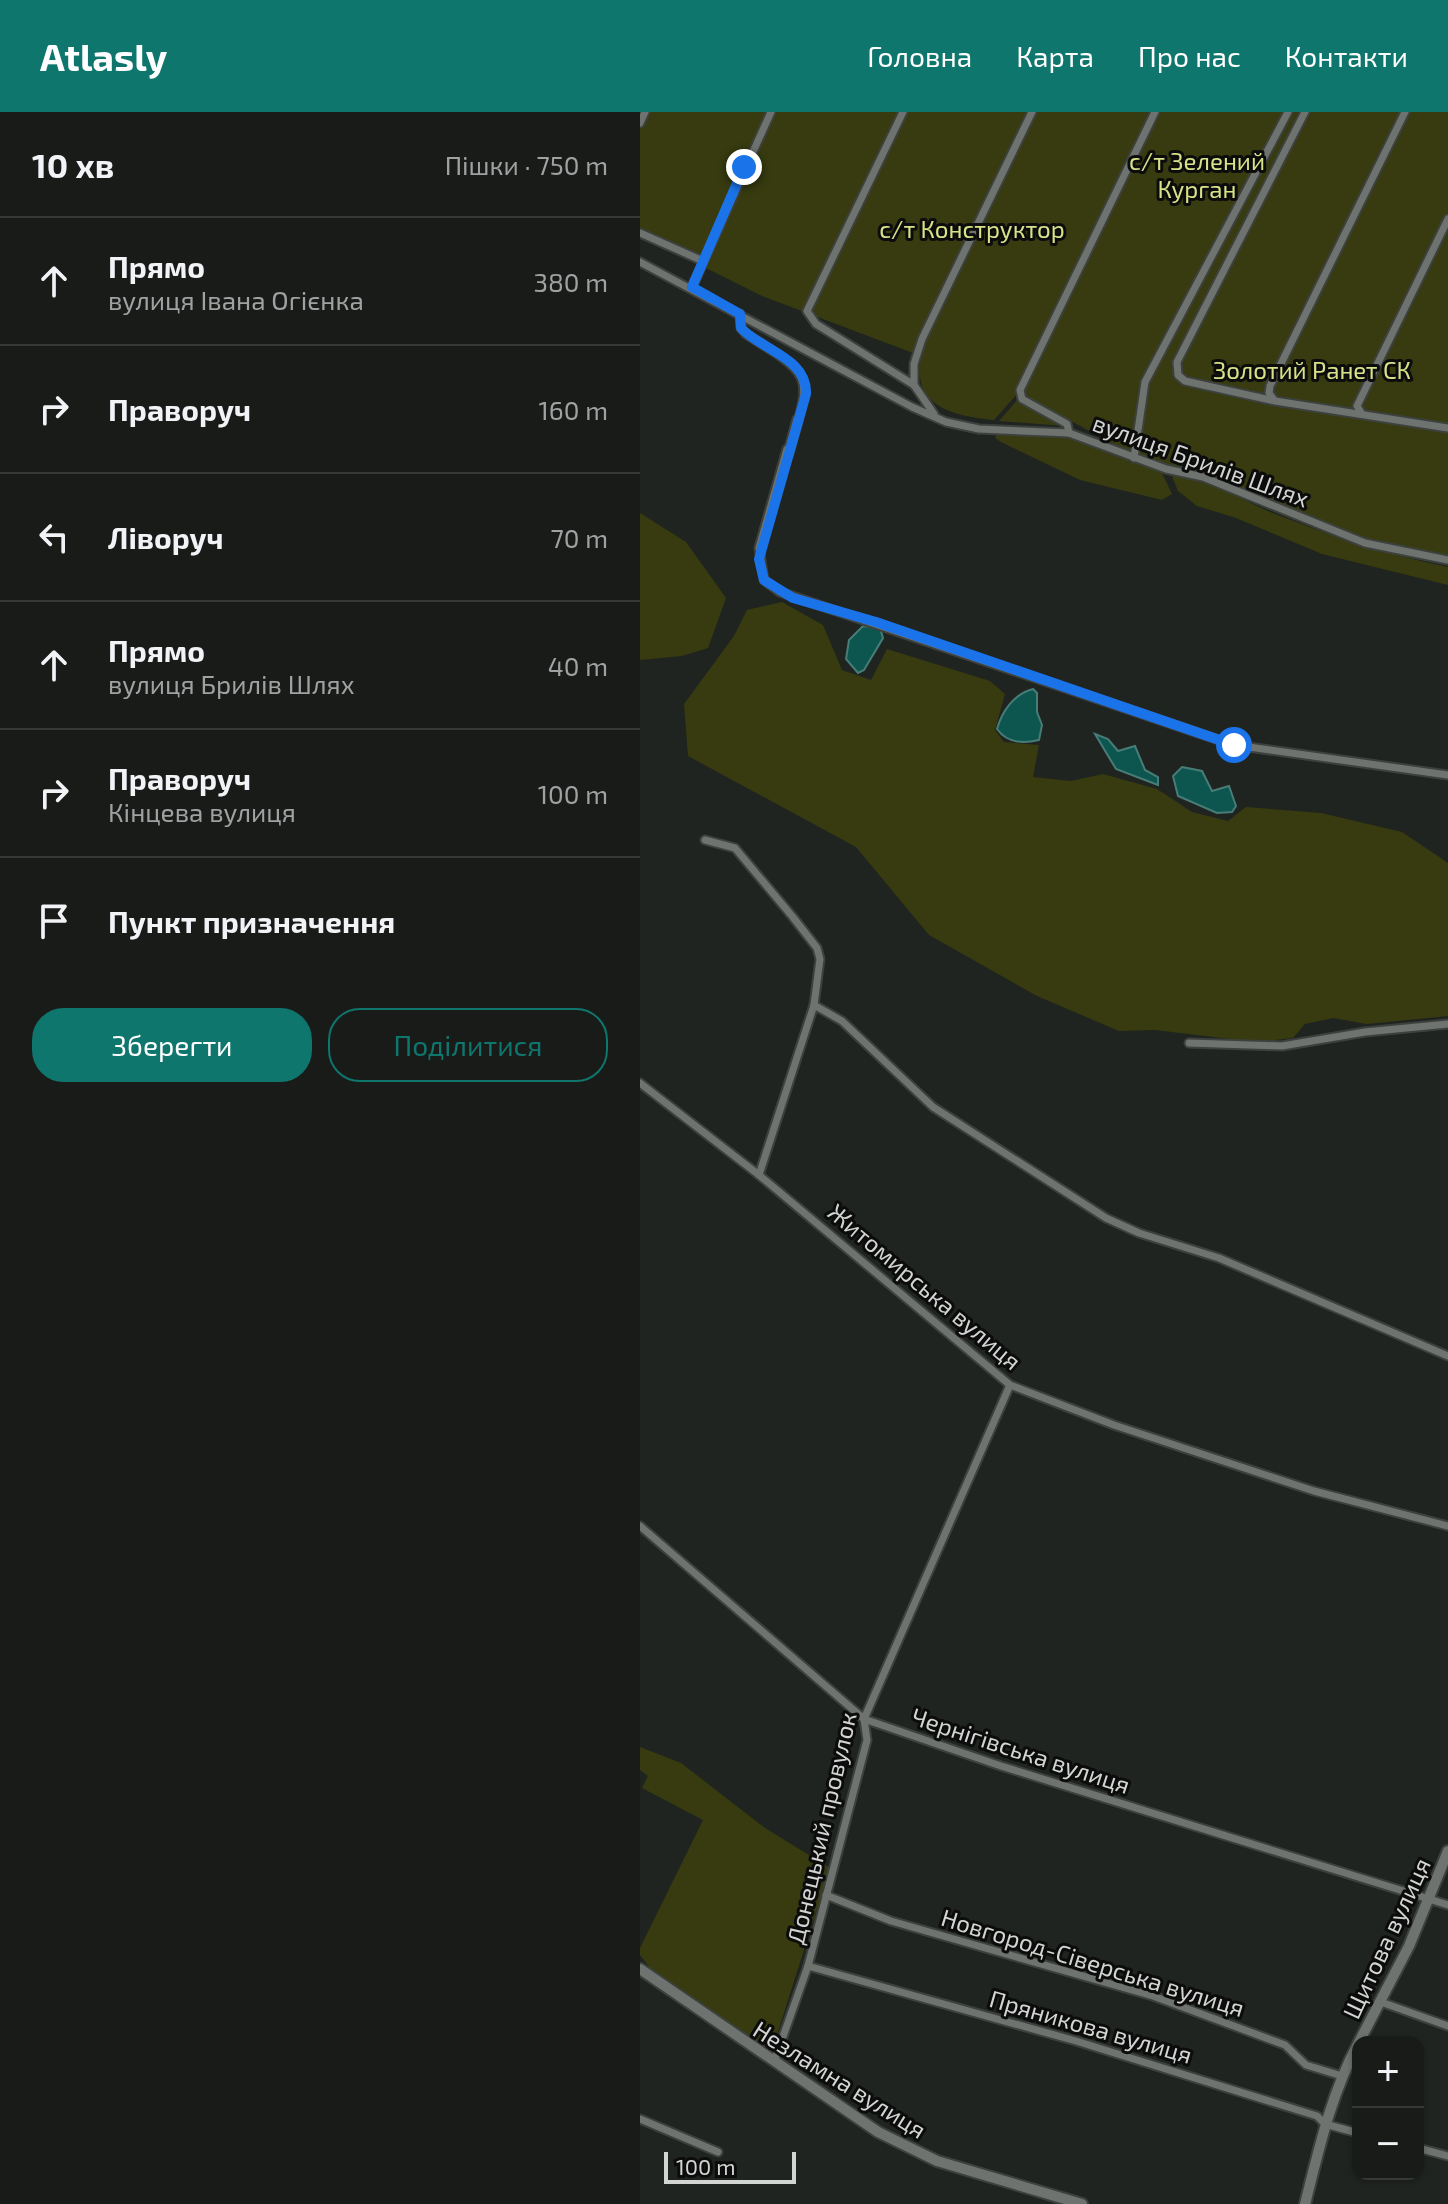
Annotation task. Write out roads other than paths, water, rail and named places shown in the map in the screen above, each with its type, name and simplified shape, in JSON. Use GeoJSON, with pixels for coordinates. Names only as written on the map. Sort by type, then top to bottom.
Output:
{"type":"FeatureCollection","features":[{"type":"Feature","properties":{"kind":"street"},"geometry":{"type":"LineString","coordinates":[[640,123],[645,112]]}},
{"type":"Feature","properties":{"kind":"street"},"geometry":{"type":"LineString","coordinates":[[692,287],[771,112]]}},
{"type":"Feature","properties":{"kind":"street"},"geometry":{"type":"LineString","coordinates":[[903,112],[807,311],[816,324],[914,385],[936,416]]}},
{"type":"Feature","properties":{"kind":"street"},"geometry":{"type":"LineString","coordinates":[[914,385],[914,364],[922,339],[1032,112]]}},
{"type":"Feature","properties":{"kind":"street"},"geometry":{"type":"LineString","coordinates":[[1069,433],[1067,424],[1022,399],[1020,390],[1155,112]]}},
{"type":"Feature","properties":{"kind":"street"},"geometry":{"type":"LineString","coordinates":[[1134,458],[1145,382],[1288,112]]}},
{"type":"Feature","properties":{"kind":"street"},"geometry":{"type":"LineString","coordinates":[[1305,112],[1177,362],[1178,375],[1185,381],[1275,401],[1448,428]]}},
{"type":"Feature","properties":{"kind":"street"},"geometry":{"type":"LineString","coordinates":[[1275,401],[1270,397],[1270,386],[1405,112]]}},
{"type":"Feature","properties":{"kind":"street"},"geometry":{"type":"LineString","coordinates":[[1364,415],[1357,406],[1448,219]]}},
{"type":"Feature","properties":{"kind":"street"},"geometry":{"type":"LineString","coordinates":[[640,233],[703,261]]}},
{"type":"Feature","properties":{"kind":"street","name":"вулиця Брилів Шлях"},"geometry":{"type":"LineString","coordinates":[[640,262],[692,287],[912,407],[936,416],[979,429],[1069,433],[1134,458],[1203,477],[1365,543],[1448,560]]}},
{"type":"Feature","properties":{"kind":"street"},"geometry":{"type":"LineString","coordinates":[[740,314],[741,328],[798,369],[807,388],[759,562]]}},
{"type":"Feature","properties":{"kind":"street"},"geometry":{"type":"LineString","coordinates":[[797,419],[775,502],[759,562],[793,433],[797,419]]}},
{"type":"Feature","properties":{"kind":"street"},"geometry":{"type":"LineString","coordinates":[[759,562],[787,449],[759,548],[759,562],[764,580],[793,598],[876,622],[1234,745],[1448,775]]}},
{"type":"Feature","properties":{"kind":"street"},"geometry":{"type":"LineString","coordinates":[[705,840],[735,848],[817,948],[820,959],[814,1005],[759,1175]]}},
{"type":"Feature","properties":{"kind":"street"},"geometry":{"type":"LineString","coordinates":[[814,1005],[842,1021],[933,1107],[1106,1218],[1139,1233],[1219,1258],[1448,1356]]}},
{"type":"Feature","properties":{"kind":"street"},"geometry":{"type":"LineString","coordinates":[[1189,1043],[1282,1046],[1365,1032],[1448,1024]]}},
{"type":"Feature","properties":{"kind":"street","name":"Житомирська вулиця"},"geometry":{"type":"LineString","coordinates":[[640,1083],[759,1175],[1010,1385],[1114,1425],[1314,1491],[1448,1526]]}},
{"type":"Feature","properties":{"kind":"street","name":"Донецький провулок"},"geometry":{"type":"LineString","coordinates":[[774,2063],[808,1966],[867,1740],[864,1719],[1010,1385]]}},
{"type":"Feature","properties":{"kind":"street","name":"Чернігівська вулиця"},"geometry":{"type":"LineString","coordinates":[[640,1526],[864,1719],[1001,1766],[1448,1905]]}},
{"type":"Feature","properties":{"kind":"street","name":"Щитова вулиця"},"geometry":{"type":"LineString","coordinates":[[1363,2036],[1448,1851]]}},
{"type":"Feature","properties":{"kind":"street","name":"Новгород-Сіверська вулиця"},"geometry":{"type":"LineString","coordinates":[[826,1895],[891,1921],[1153,1996],[1285,2045],[1306,2065],[1342,2076]]}},
{"type":"Feature","properties":{"kind":"street","name":"Пряникова вулиця"},"geometry":{"type":"LineString","coordinates":[[808,1966],[1104,2049],[1317,2116],[1325,2124],[1352,2131]]}},
{"type":"Feature","properties":{"kind":"street","name":"Незламна вулиця"},"geometry":{"type":"LineString","coordinates":[[640,1969],[878,2132],[937,2161],[1082,2204]]}},
{"type":"Feature","properties":{"kind":"street"},"geometry":{"type":"LineString","coordinates":[[1381,2002],[1448,2026]]}},
{"type":"Feature","properties":{"kind":"street","name":"Щитова вулиця"},"geometry":{"type":"LineString","coordinates":[[1305,2204],[1325,2124],[1352,2057]]}},
{"type":"Feature","properties":{"kind":"street"},"geometry":{"type":"LineString","coordinates":[[640,2119],[718,2152]]}},
{"type":"Feature","properties":{"kind":"street"},"geometry":{"type":"LineString","coordinates":[[1424,2150],[1448,2156]]}},
{"type":"Feature","properties":{"kind":"water"},"geometry":{"type":"Polygon","coordinates":[[[863,626],[880,628],[883,638],[864,670],[858,673],[846,659],[849,640],[863,626]]]}},
{"type":"Feature","properties":{"kind":"water"},"geometry":{"type":"Polygon","coordinates":[[[1033,689],[1037,693],[1037,712],[1042,725],[1039,740],[1010,740],[997,729],[1002,716],[1015,699],[1033,689]]]}},
{"type":"Feature","properties":{"kind":"water"},"geometry":{"type":"Polygon","coordinates":[[[1095,734],[1108,739],[1118,751],[1135,746],[1145,770],[1158,777],[1158,785],[1116,769],[1095,734]]]}},
{"type":"Feature","properties":{"kind":"water"},"geometry":{"type":"Polygon","coordinates":[[[1182,767],[1202,771],[1212,791],[1229,786],[1236,806],[1232,812],[1217,813],[1178,796],[1173,776],[1182,767]]]}},
{"type":"Feature","properties":{"kind":"park label","name":"с/т Зелений Курган"},"geometry":{"type":"Point","coordinates":[1197,174]}},
{"type":"Feature","properties":{"kind":"park label","name":"с/т Конструктор"},"geometry":{"type":"Point","coordinates":[972,228]}},
{"type":"Feature","properties":{"kind":"park label","name":"Золотий Ранет СК"},"geometry":{"type":"Point","coordinates":[1312,369]}}]}
